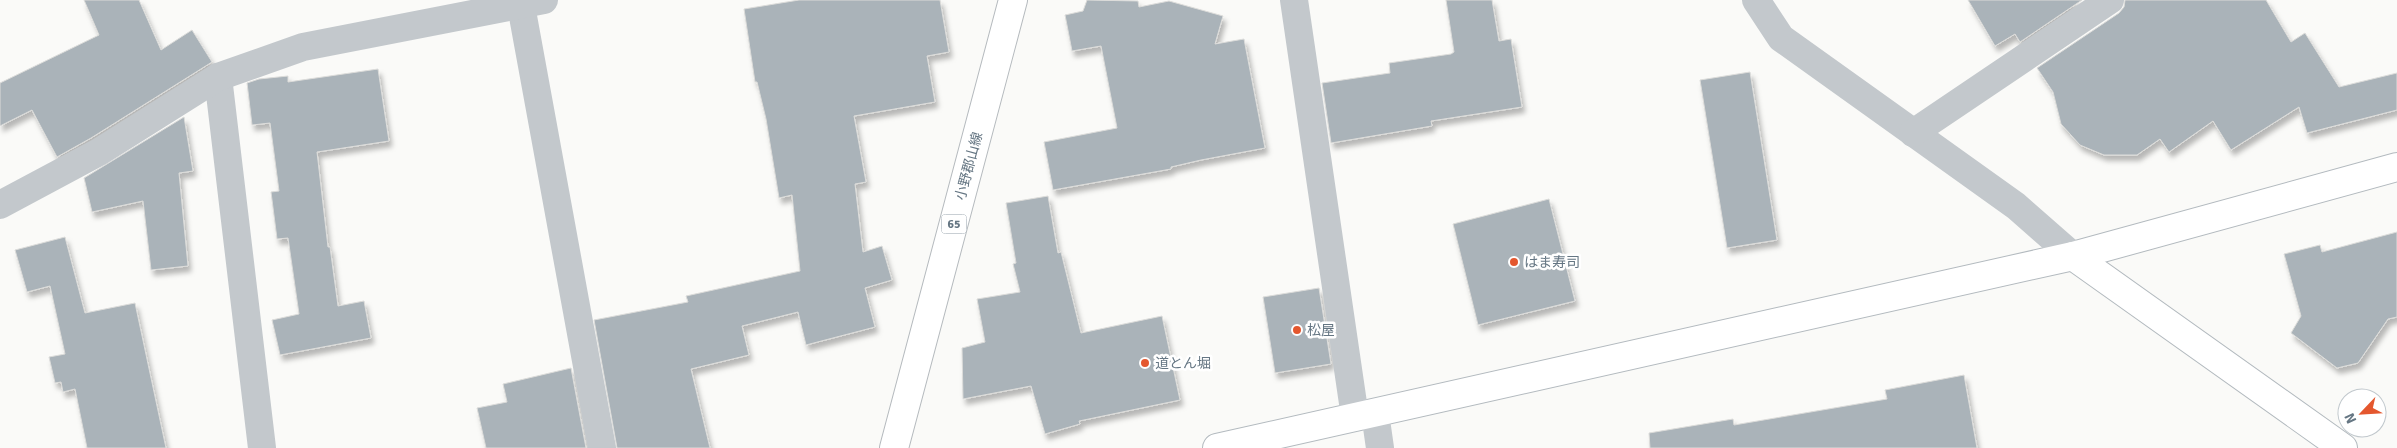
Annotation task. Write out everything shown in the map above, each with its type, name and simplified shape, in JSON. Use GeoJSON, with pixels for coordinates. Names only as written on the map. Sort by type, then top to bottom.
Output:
{"type":"FeatureCollection","features":[{"type":"Feature","properties":{"kind":"street","name":"小野郡山線"},"geometry":{"type":"LineString","coordinates":[[894,448],[1013,0]]}},
{"type":"Feature","properties":{"kind":"street"},"geometry":{"type":"LineString","coordinates":[[1294,0],[1365,415],[1380,448]]}},
{"type":"Feature","properties":{"kind":"street"},"geometry":{"type":"LineString","coordinates":[[1756,0],[1781,38],[2016,206],[2073,256],[2343,448]]}},
{"type":"Feature","properties":{"kind":"street"},"geometry":{"type":"LineString","coordinates":[[1914,132],[2110,0]]}},
{"type":"Feature","properties":{"kind":"street"},"geometry":{"type":"LineString","coordinates":[[0,205],[99,152],[218,77],[303,47],[528,2],[602,448]]}},
{"type":"Feature","properties":{"kind":"street"},"geometry":{"type":"LineString","coordinates":[[218,77],[262,448]]}},
{"type":"Feature","properties":{"kind":"street"},"geometry":{"type":"LineString","coordinates":[[1217,448],[1644,350],[2073,256],[2397,167]]}},
{"type":"Feature","properties":{"kind":"building"},"geometry":{"type":"Polygon","coordinates":[[[84,0],[139,0],[161,50],[192,30],[212,62],[91,138],[57,157],[32,110],[0,126],[0,83],[99,35],[84,0]]]}},
{"type":"Feature","properties":{"kind":"building"},"geometry":{"type":"Polygon","coordinates":[[[799,0],[940,0],[949,52],[927,56],[935,102],[854,116],[866,182],[855,184],[863,252],[882,246],[892,280],[865,288],[875,327],[806,345],[798,312],[742,326],[749,355],[691,369],[710,448],[617,448],[594,320],[688,302],[686,296],[800,271],[792,195],[779,198],[766,119],[757,82],[755,82],[744,9],[799,0]]]}},
{"type":"Feature","properties":{"kind":"building"},"geometry":{"type":"Polygon","coordinates":[[[1087,0],[1138,1],[1139,7],[1169,1],[1223,16],[1215,44],[1244,39],[1265,148],[1201,160],[1171,167],[1171,169],[1053,190],[1044,142],[1117,128],[1101,46],[1072,51],[1065,15],[1083,11],[1087,0]]]}},
{"type":"Feature","properties":{"kind":"building"},"geometry":{"type":"Polygon","coordinates":[[[1446,0],[1492,0],[1499,41],[1511,39],[1522,107],[1431,121],[1432,126],[1331,143],[1322,83],[1390,73],[1389,63],[1454,52],[1446,0]]]}},
{"type":"Feature","properties":{"kind":"building"},"geometry":{"type":"Polygon","coordinates":[[[1968,0],[2082,0],[2020,42],[2015,34],[1995,46],[1968,0]]]}},
{"type":"Feature","properties":{"kind":"building"},"geometry":{"type":"Polygon","coordinates":[[[2125,0],[2266,0],[2291,42],[2305,33],[2339,87],[2397,73],[2397,110],[2307,133],[2299,107],[2231,150],[2213,121],[2169,152],[2160,139],[2137,155],[2104,155],[2080,145],[2061,124],[2053,92],[2037,68],[2119,13],[2124,7],[2125,0]]]}},
{"type":"Feature","properties":{"kind":"building"},"geometry":{"type":"Polygon","coordinates":[[[378,69],[389,141],[317,152],[328,247],[330,247],[338,306],[364,301],[371,338],[280,355],[272,320],[299,314],[288,238],[277,239],[271,192],[279,191],[270,123],[252,125],[247,83],[259,79],[288,76],[288,82],[378,69]]]}},
{"type":"Feature","properties":{"kind":"building"},"geometry":{"type":"Polygon","coordinates":[[[1750,72],[1777,240],[1727,248],[1700,80],[1750,72]]]}},
{"type":"Feature","properties":{"kind":"building"},"geometry":{"type":"Polygon","coordinates":[[[184,117],[193,171],[179,173],[188,266],[151,270],[143,201],[92,212],[84,178],[184,117]]]}},
{"type":"Feature","properties":{"kind":"building"},"geometry":{"type":"Polygon","coordinates":[[[1048,196],[1058,253],[1061,252],[1081,333],[1162,316],[1180,400],[1079,421],[1080,424],[1045,434],[1031,386],[963,399],[962,348],[985,342],[977,299],[1020,292],[1013,264],[1016,263],[1006,203],[1048,196]]]}},
{"type":"Feature","properties":{"kind":"building","name":"はま寿司"},"geometry":{"type":"Polygon","coordinates":[[[1549,199],[1575,301],[1478,325],[1453,224],[1549,199]]]}},
{"type":"Feature","properties":{"kind":"building"},"geometry":{"type":"Polygon","coordinates":[[[2397,232],[2397,317],[2388,319],[2358,363],[2337,368],[2291,333],[2301,316],[2284,254],[2320,245],[2322,252],[2397,232]]]}},
{"type":"Feature","properties":{"kind":"building"},"geometry":{"type":"Polygon","coordinates":[[[65,237],[85,313],[135,303],[166,448],[87,448],[75,389],[63,392],[61,382],[55,383],[49,357],[65,354],[50,286],[27,292],[15,250],[65,237]]]}},
{"type":"Feature","properties":{"kind":"building","name":"松屋"},"geometry":{"type":"Polygon","coordinates":[[[1319,288],[1331,364],[1275,373],[1263,297],[1319,288]]]}},
{"type":"Feature","properties":{"kind":"building"},"geometry":{"type":"Polygon","coordinates":[[[571,368],[586,448],[486,448],[477,408],[507,402],[503,384],[571,368]]]}},
{"type":"Feature","properties":{"kind":"building"},"geometry":{"type":"Polygon","coordinates":[[[1964,375],[1977,448],[1650,448],[1649,433],[1733,419],[1734,425],[1887,399],[1885,390],[1964,375]]]}},
{"type":"Feature","properties":{"kind":"place","name":"はま寿司"},"geometry":{"type":"Point","coordinates":[1514,262]}},
{"type":"Feature","properties":{"kind":"place","name":"松屋"},"geometry":{"type":"Point","coordinates":[1297,330]}},
{"type":"Feature","properties":{"kind":"place","name":"道とん堀"},"geometry":{"type":"Point","coordinates":[1145,363]}}]}
